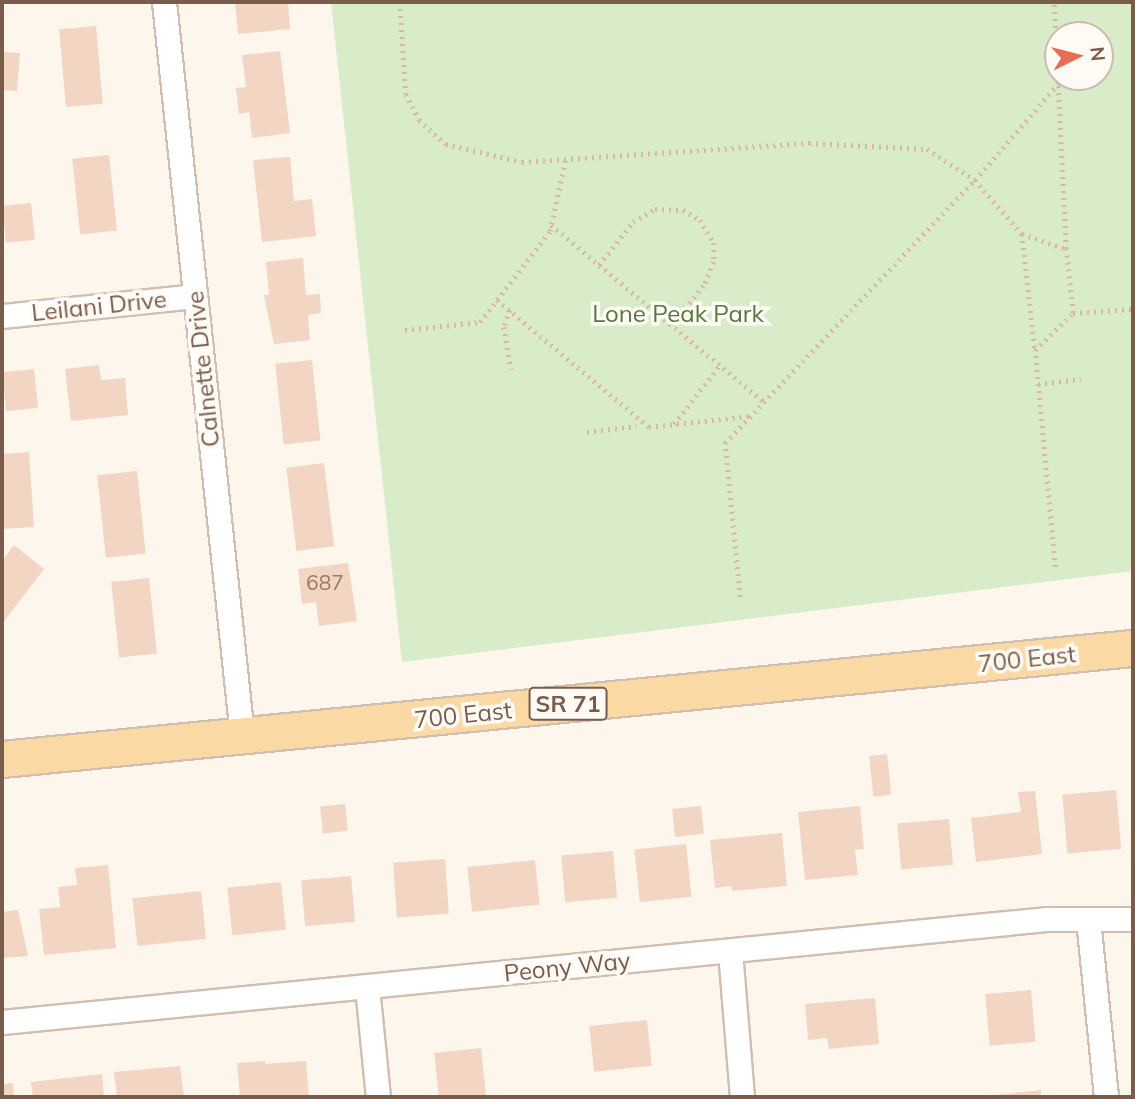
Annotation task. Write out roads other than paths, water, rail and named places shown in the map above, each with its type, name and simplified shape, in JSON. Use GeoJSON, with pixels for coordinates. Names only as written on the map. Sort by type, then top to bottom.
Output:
{"type":"FeatureCollection","features":[{"type":"Feature","properties":{"kind":"main road","name":"700 East"},"geometry":{"type":"LineString","coordinates":[[2,759],[1133,648]]}},
{"type":"Feature","properties":{"kind":"street","name":"Calnette Drive"},"geometry":{"type":"LineString","coordinates":[[164,2],[242,736]]}},
{"type":"Feature","properties":{"kind":"street","name":"Leilani Drive"},"geometry":{"type":"LineString","coordinates":[[2,316],[195,296]]}},
{"type":"Feature","properties":{"kind":"street","name":"Peony Way"},"geometry":{"type":"LineString","coordinates":[[2,1022],[1046,919],[1133,919]]}},
{"type":"Feature","properties":{"kind":"street"},"geometry":{"type":"LineString","coordinates":[[1088,919],[1106,1097]]}},
{"type":"Feature","properties":{"kind":"street"},"geometry":{"type":"LineString","coordinates":[[730,951],[742,1097]]}},
{"type":"Feature","properties":{"kind":"street"},"geometry":{"type":"LineString","coordinates":[[367,987],[378,1097]]}},
{"type":"Feature","properties":{"kind":"park label","name":"Lone Peak Park"},"geometry":{"type":"Point","coordinates":[678,314]}}]}
